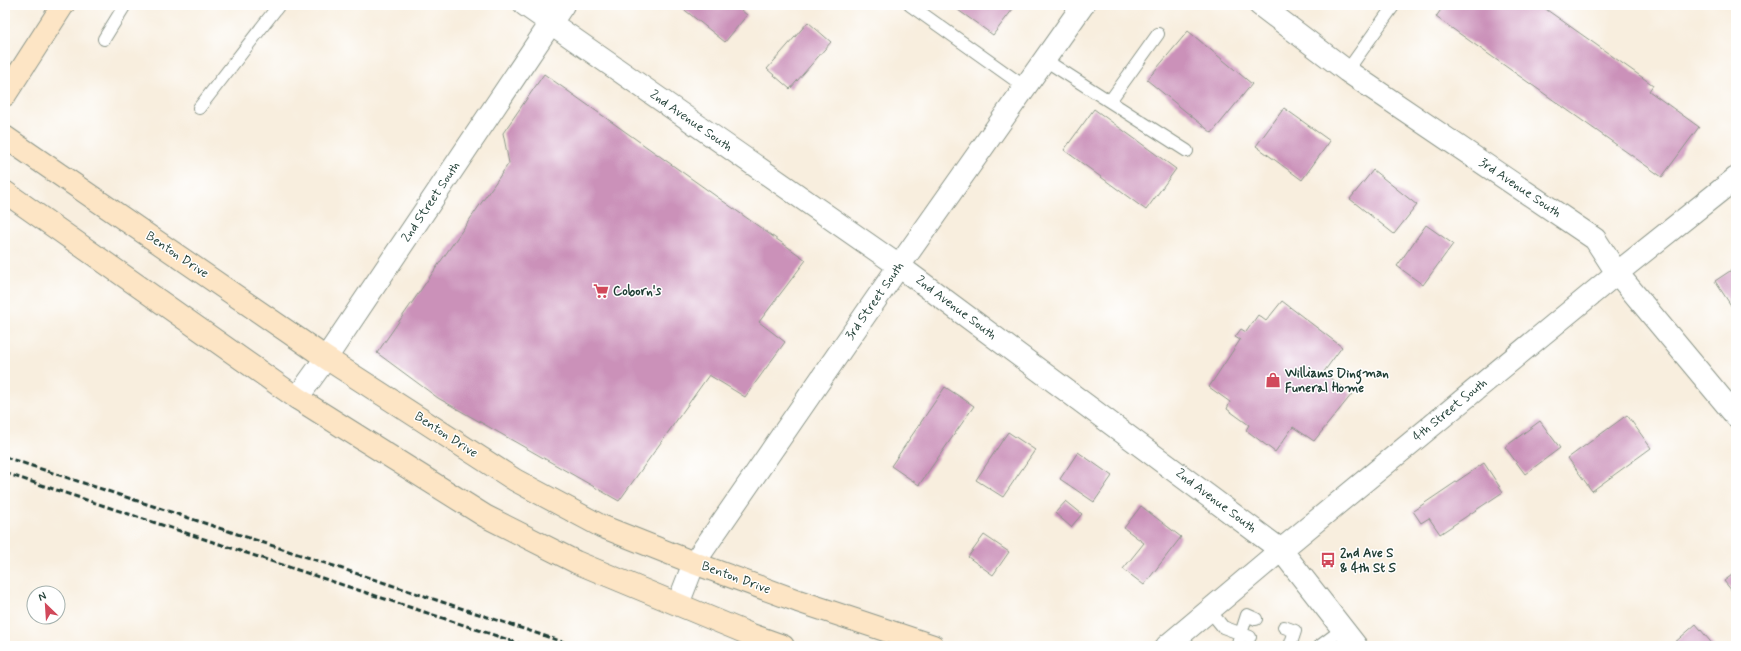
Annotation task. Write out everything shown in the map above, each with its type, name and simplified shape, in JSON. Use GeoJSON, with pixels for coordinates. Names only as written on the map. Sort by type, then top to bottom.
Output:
{"type":"FeatureCollection","features":[{"type":"Feature","properties":{"kind":"main road"},"geometry":{"type":"LineString","coordinates":[[5,95],[64,5]]}},
{"type":"Feature","properties":{"kind":"main road","name":"Benton Drive"},"geometry":{"type":"LineString","coordinates":[[5,137],[326,358],[515,480],[601,526],[694,563],[798,601],[933,646]]}},
{"type":"Feature","properties":{"kind":"main road"},"geometry":{"type":"LineString","coordinates":[[5,192],[297,398],[485,516],[576,562],[749,634],[783,646]]}},
{"type":"Feature","properties":{"kind":"street","name":"2nd Avenue South"},"geometry":{"type":"LineString","coordinates":[[525,5],[899,266],[1281,550],[1356,646]]}},
{"type":"Feature","properties":{"kind":"street","name":"2nd Street South"},"geometry":{"type":"LineString","coordinates":[[297,398],[326,358],[563,5]]}},
{"type":"Feature","properties":{"kind":"street","name":"3rd Street South"},"geometry":{"type":"LineString","coordinates":[[678,604],[694,563],[899,266],[1083,5]]}},
{"type":"Feature","properties":{"kind":"street","name":"3rd Avenue South"},"geometry":{"type":"LineString","coordinates":[[1260,5],[1348,71],[1595,239],[1617,273],[1736,416]]}},
{"type":"Feature","properties":{"kind":"street","name":"4th Street South"},"geometry":{"type":"LineString","coordinates":[[1167,646],[1617,273],[1736,178]]}},
{"type":"Feature","properties":{"kind":"lane"},"geometry":{"type":"LineString","coordinates":[[104,39],[125,5]]}},
{"type":"Feature","properties":{"kind":"lane"},"geometry":{"type":"LineString","coordinates":[[199,108],[278,5]]}},
{"type":"Feature","properties":{"kind":"lane"},"geometry":{"type":"LineString","coordinates":[[910,5],[1025,87]]}},
{"type":"Feature","properties":{"kind":"lane"},"geometry":{"type":"LineString","coordinates":[[1348,71],[1394,5]]}},
{"type":"Feature","properties":{"kind":"lane"},"geometry":{"type":"LineString","coordinates":[[1110,101],[1158,34]]}},
{"type":"Feature","properties":{"kind":"lane"},"geometry":{"type":"LineString","coordinates":[[1045,60],[1187,151]]}},
{"type":"Feature","properties":{"kind":"lane"},"geometry":{"type":"LineString","coordinates":[[1210,611],[1223,626],[1242,639],[1247,615],[1256,619]]}},
{"type":"Feature","properties":{"kind":"lane"},"geometry":{"type":"LineString","coordinates":[[1284,628],[1295,631],[1290,646]]}},
{"type":"Feature","properties":{"kind":"lane"},"geometry":{"type":"LineString","coordinates":[[1320,646],[1343,629]]}},
{"type":"Feature","properties":{"kind":"building"},"geometry":{"type":"Polygon","coordinates":[[[682,5],[735,5],[747,15],[725,42],[681,7],[682,5]]]}},
{"type":"Feature","properties":{"kind":"building"},"geometry":{"type":"Polygon","coordinates":[[[961,5],[1016,5],[993,35],[958,10],[961,5]]]}},
{"type":"Feature","properties":{"kind":"building"},"geometry":{"type":"Polygon","coordinates":[[[1444,5],[1540,5],[1653,85],[1649,91],[1699,127],[1662,177],[1436,17],[1444,5]]]}},
{"type":"Feature","properties":{"kind":"building"},"geometry":{"type":"Polygon","coordinates":[[[808,22],[831,42],[790,89],[767,69],[808,22]]]}},
{"type":"Feature","properties":{"kind":"building"},"geometry":{"type":"Polygon","coordinates":[[[1188,31],[1252,84],[1212,133],[1147,80],[1188,31]]]}},
{"type":"Feature","properties":{"kind":"building","name":"Coborn's"},"geometry":{"type":"Polygon","coordinates":[[[544,74],[806,260],[759,322],[785,342],[745,397],[709,375],[619,501],[438,398],[377,353],[509,163],[503,133],[544,74]]]}},
{"type":"Feature","properties":{"kind":"building"},"geometry":{"type":"Polygon","coordinates":[[[1284,108],[1330,141],[1302,180],[1256,146],[1284,108]]]}},
{"type":"Feature","properties":{"kind":"building"},"geometry":{"type":"Polygon","coordinates":[[[1094,109],[1176,169],[1146,210],[1064,150],[1094,109]]]}},
{"type":"Feature","properties":{"kind":"building"},"geometry":{"type":"Polygon","coordinates":[[[1373,170],[1417,205],[1394,234],[1350,199],[1373,170]]]}},
{"type":"Feature","properties":{"kind":"building"},"geometry":{"type":"Polygon","coordinates":[[[1426,225],[1453,244],[1423,285],[1397,266],[1426,225]]]}},
{"type":"Feature","properties":{"kind":"building"},"geometry":{"type":"Polygon","coordinates":[[[1736,267],[1736,313],[1715,281],[1736,267]]]}},
{"type":"Feature","properties":{"kind":"building","name":"Williams Dingman Funeral Home"},"geometry":{"type":"Polygon","coordinates":[[[1282,301],[1342,347],[1323,373],[1352,394],[1314,441],[1293,427],[1275,452],[1246,430],[1249,425],[1227,409],[1230,402],[1209,387],[1240,340],[1235,337],[1241,329],[1246,332],[1258,315],[1266,321],[1282,301]]]}},
{"type":"Feature","properties":{"kind":"building"},"geometry":{"type":"Polygon","coordinates":[[[945,387],[974,406],[919,485],[891,466],[945,387]]]}},
{"type":"Feature","properties":{"kind":"building"},"geometry":{"type":"Polygon","coordinates":[[[1627,415],[1651,448],[1592,491],[1568,458],[1627,415]]]}},
{"type":"Feature","properties":{"kind":"building"},"geometry":{"type":"Polygon","coordinates":[[[1540,421],[1560,448],[1525,474],[1505,447],[1540,421]]]}},
{"type":"Feature","properties":{"kind":"building"},"geometry":{"type":"Polygon","coordinates":[[[1008,432],[1035,450],[1003,497],[976,480],[1008,432]]]}},
{"type":"Feature","properties":{"kind":"building"},"geometry":{"type":"Polygon","coordinates":[[[1078,452],[1112,476],[1094,502],[1060,479],[1078,452]]]}},
{"type":"Feature","properties":{"kind":"building"},"geometry":{"type":"Polygon","coordinates":[[[1484,463],[1503,492],[1440,534],[1429,518],[1421,523],[1413,511],[1484,463]]]}},
{"type":"Feature","properties":{"kind":"building"},"geometry":{"type":"Polygon","coordinates":[[[1066,501],[1082,514],[1071,527],[1055,513],[1066,501]]]}},
{"type":"Feature","properties":{"kind":"building"},"geometry":{"type":"Polygon","coordinates":[[[1141,506],[1181,537],[1144,585],[1123,569],[1144,543],[1124,528],[1141,506]]]}},
{"type":"Feature","properties":{"kind":"building"},"geometry":{"type":"Polygon","coordinates":[[[984,535],[1009,552],[993,575],[968,557],[984,535]]]}},
{"type":"Feature","properties":{"kind":"building"},"geometry":{"type":"Polygon","coordinates":[[[1736,572],[1736,596],[1724,581],[1736,572]]]}},
{"type":"Feature","properties":{"kind":"building"},"geometry":{"type":"Polygon","coordinates":[[[1696,624],[1714,646],[1674,646],[1673,644],[1696,624]]]}},
{"type":"Feature","properties":{"kind":"railway"},"geometry":{"type":"LineString","coordinates":[[5,457],[575,646]]}},
{"type":"Feature","properties":{"kind":"railway"},"geometry":{"type":"LineString","coordinates":[[5,473],[527,646]]}},
{"type":"Feature","properties":{"kind":"place","name":"Coborn's"},"geometry":{"type":"Point","coordinates":[601,291]}},
{"type":"Feature","properties":{"kind":"place","name":"Williams Dingman Funeral Home"},"geometry":{"type":"Point","coordinates":[1273,380]}},
{"type":"Feature","properties":{"kind":"place","name":"2nd Ave S & 4th St S"},"geometry":{"type":"Point","coordinates":[1328,560]}}]}
